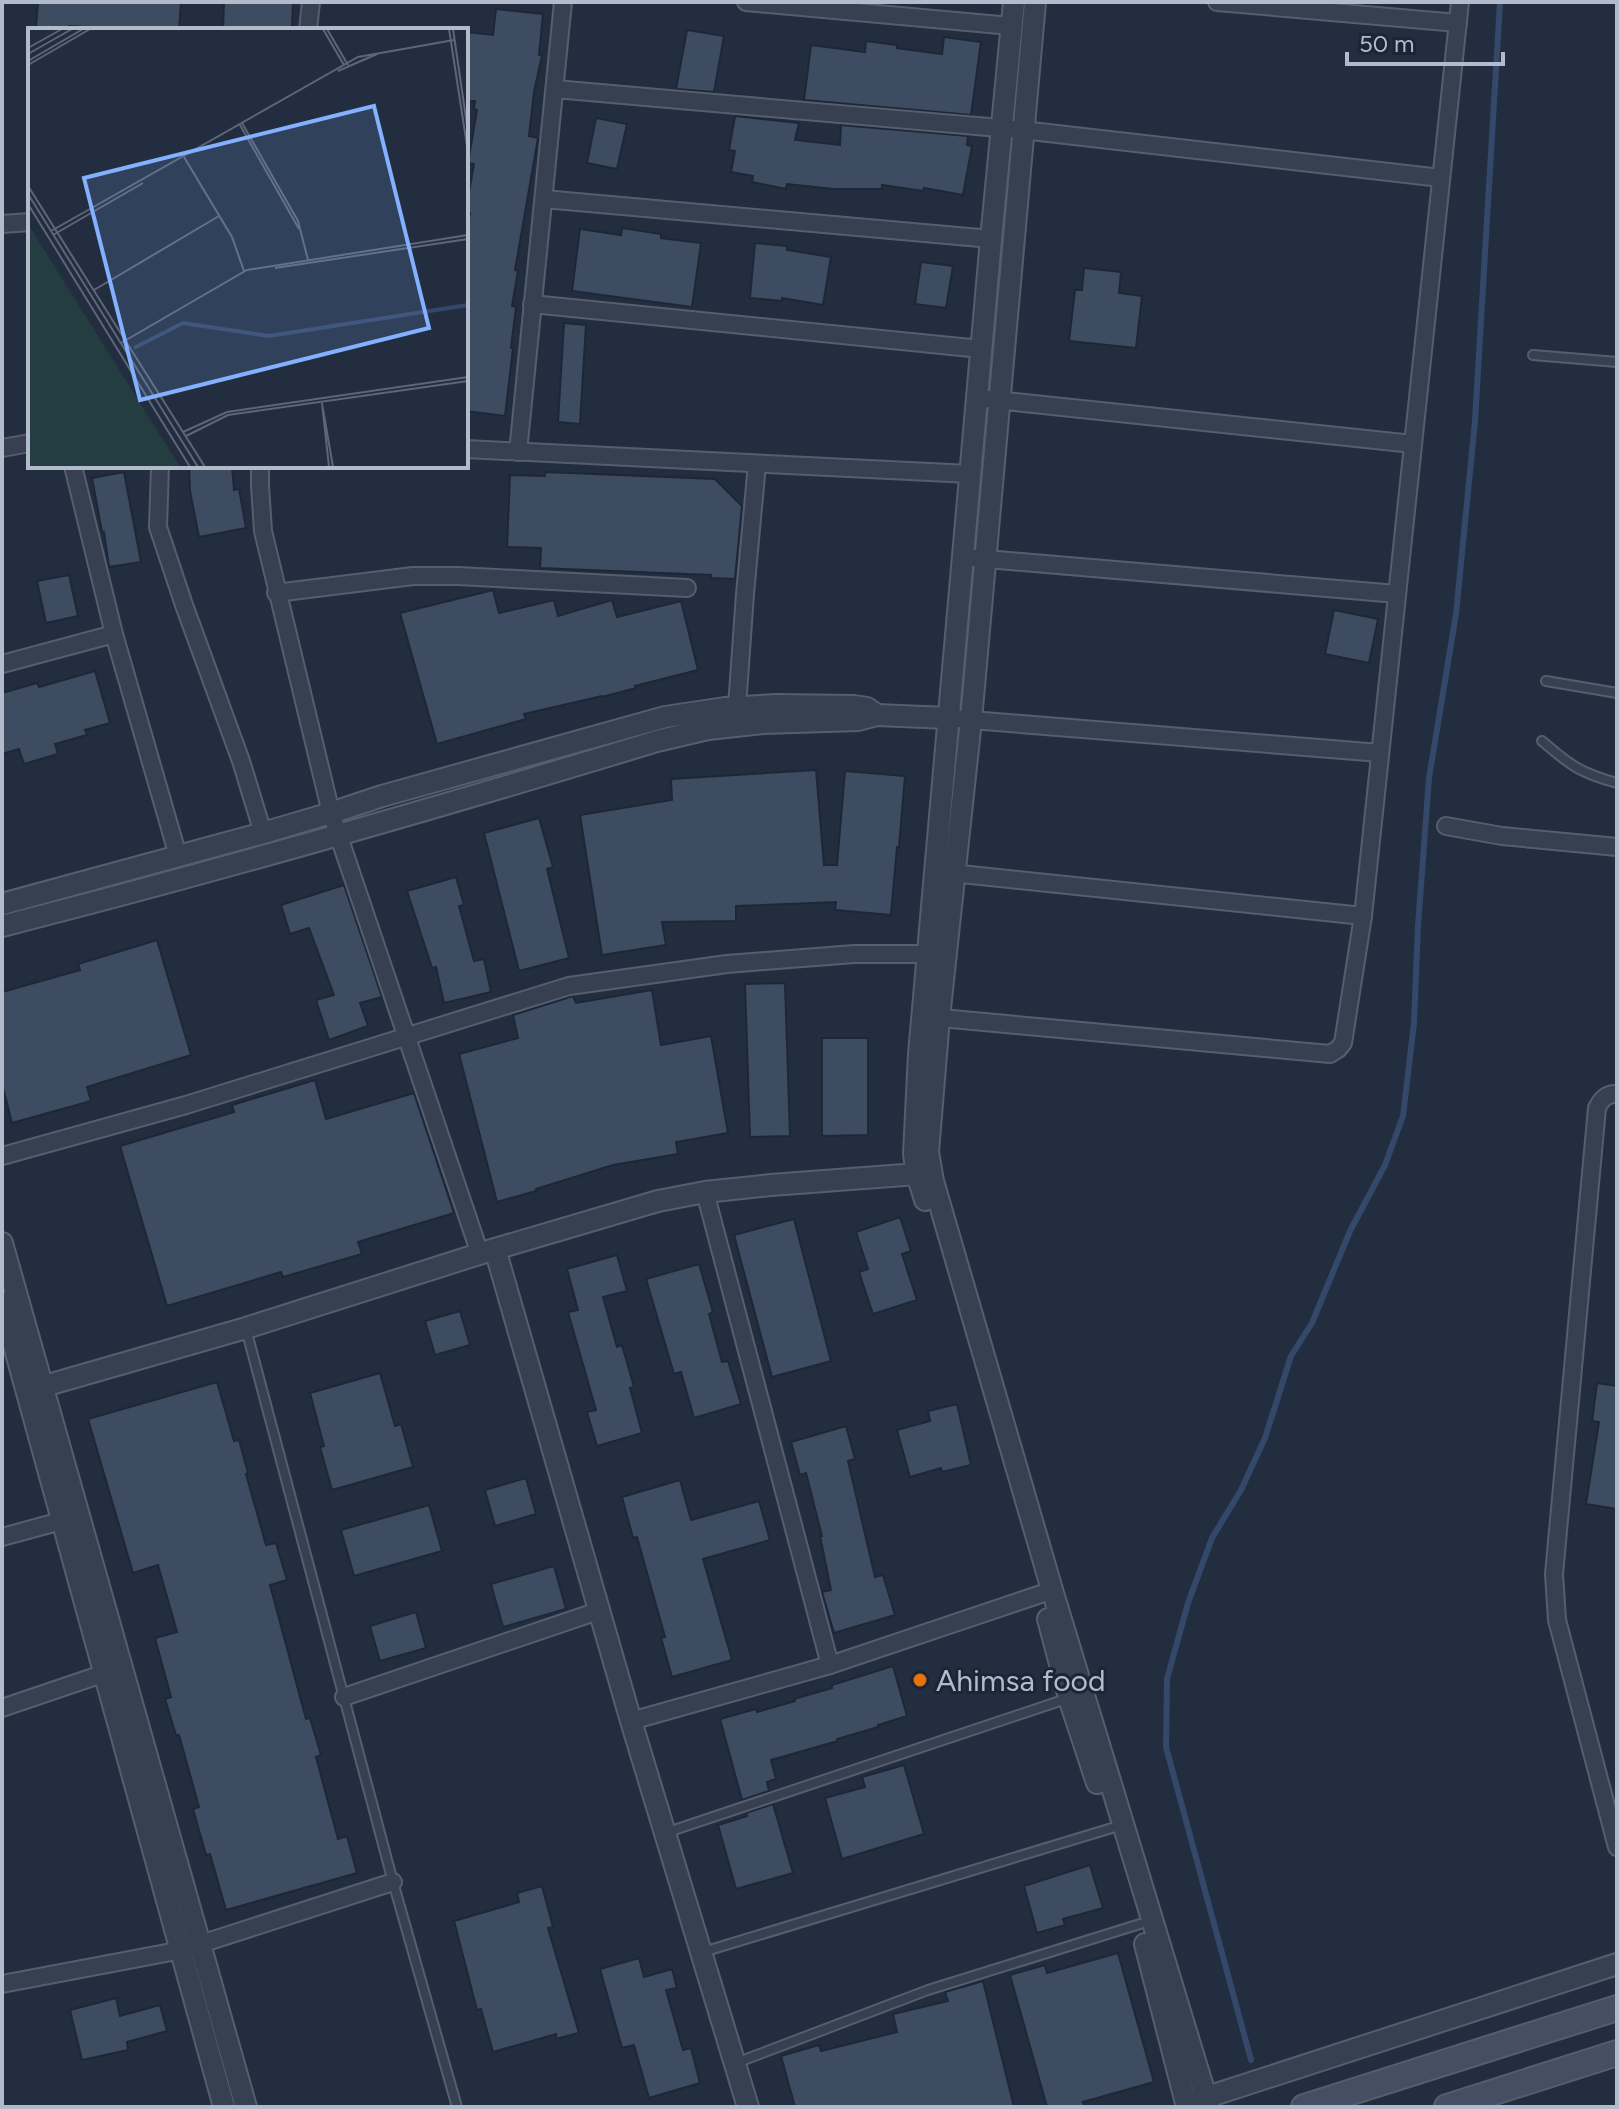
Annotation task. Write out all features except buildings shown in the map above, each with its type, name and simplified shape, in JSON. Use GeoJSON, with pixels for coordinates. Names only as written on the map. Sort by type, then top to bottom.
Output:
{"type":"FeatureCollection","features":[{"type":"Feature","properties":{"kind":"main road"},"geometry":{"type":"LineString","coordinates":[[1304,2107],[1617,2008]]}},
{"type":"Feature","properties":{"kind":"main road"},"geometry":{"type":"LineString","coordinates":[[1447,2107],[1617,2053]]}},
{"type":"Feature","properties":{"kind":"street"},"geometry":{"type":"LineString","coordinates":[[308,28],[311,2]]}},
{"type":"Feature","properties":{"kind":"street"},"geometry":{"type":"LineString","coordinates":[[518,452],[563,2]]}},
{"type":"Feature","properties":{"kind":"street"},"geometry":{"type":"LineString","coordinates":[[746,2],[1011,26]]}},
{"type":"Feature","properties":{"kind":"street"},"geometry":{"type":"LineString","coordinates":[[1014,2],[927,954],[930,1017],[928,1152],[933,1181],[1058,1607],[1207,2102]]}},
{"type":"Feature","properties":{"kind":"street"},"geometry":{"type":"LineString","coordinates":[[1035,2],[955,873],[930,1017],[914,1154],[917,1174],[1069,1698],[1140,1924],[1183,2106],[1207,2102],[1617,1964]]}},
{"type":"Feature","properties":{"kind":"street"},"geometry":{"type":"LineString","coordinates":[[1217,2],[1458,23]]}},
{"type":"Feature","properties":{"kind":"street"},"geometry":{"type":"LineString","coordinates":[[930,1017],[1330,1054],[1343,1043],[1363,916],[1460,2]]}},
{"type":"Feature","properties":{"kind":"street"},"geometry":{"type":"LineString","coordinates":[[555,89],[1022,130],[1441,178]]}},
{"type":"Feature","properties":{"kind":"street"},"geometry":{"type":"LineString","coordinates":[[544,199],[991,239]]}},
{"type":"Feature","properties":{"kind":"street"},"geometry":{"type":"LineString","coordinates":[[2,224],[28,222]]}},
{"type":"Feature","properties":{"kind":"street"},"geometry":{"type":"LineString","coordinates":[[532,304],[981,349]]}},
{"type":"Feature","properties":{"kind":"street"},"geometry":{"type":"LineString","coordinates":[[977,398],[1413,444]]}},
{"type":"Feature","properties":{"kind":"street"},"geometry":{"type":"LineString","coordinates":[[2,448],[28,443]]}},
{"type":"Feature","properties":{"kind":"street"},"geometry":{"type":"LineString","coordinates":[[468,449],[970,474]]}},
{"type":"Feature","properties":{"kind":"street"},"geometry":{"type":"LineString","coordinates":[[737,707],[757,464]]}},
{"type":"Feature","properties":{"kind":"street"},"geometry":{"type":"LineString","coordinates":[[73,468],[114,634],[178,856]]}},
{"type":"Feature","properties":{"kind":"street"},"geometry":{"type":"LineString","coordinates":[[160,468],[158,527],[241,761],[263,833]]}},
{"type":"Feature","properties":{"kind":"street"},"geometry":{"type":"LineString","coordinates":[[260,468],[263,531],[331,813],[407,1037],[488,1252],[601,1610],[631,1721],[748,2107]]}},
{"type":"Feature","properties":{"kind":"street"},"geometry":{"type":"LineString","coordinates":[[963,557],[1397,594]]}},
{"type":"Feature","properties":{"kind":"street"},"geometry":{"type":"LineString","coordinates":[[276,593],[413,576],[687,588]]}},
{"type":"Feature","properties":{"kind":"street"},"geometry":{"type":"LineString","coordinates":[[2,664],[114,634]]}},
{"type":"Feature","properties":{"kind":"street"},"geometry":{"type":"LineString","coordinates":[[2,904],[263,833],[382,796],[665,717],[776,705],[854,706],[867,708],[877,715]]}},
{"type":"Feature","properties":{"kind":"street"},"geometry":{"type":"LineString","coordinates":[[2,926],[136,892],[657,741],[708,729],[763,723],[858,720],[877,715],[1380,753]]}},
{"type":"Feature","properties":{"kind":"street"},"geometry":{"type":"LineString","coordinates":[[1446,826],[1502,836],[1617,847]]}},
{"type":"Feature","properties":{"kind":"street"},"geometry":{"type":"LineString","coordinates":[[934,872],[1363,916]]}},
{"type":"Feature","properties":{"kind":"street"},"geometry":{"type":"LineString","coordinates":[[2,1156],[186,1105],[569,986],[727,964],[854,954],[927,954]]}},
{"type":"Feature","properties":{"kind":"street"},"geometry":{"type":"LineString","coordinates":[[1617,1094],[1611,1093],[1601,1099],[1597,1108],[1554,1574],[1557,1620],[1617,1847]]}},
{"type":"Feature","properties":{"kind":"street"},"geometry":{"type":"LineString","coordinates":[[35,1389],[246,1328],[658,1201],[705,1192],[917,1174]]}},
{"type":"Feature","properties":{"kind":"street"},"geometry":{"type":"LineString","coordinates":[[705,1192],[830,1665]]}},
{"type":"Feature","properties":{"kind":"street"},"geometry":{"type":"LineString","coordinates":[[2,1243],[61,1521],[112,1671]]}},
{"type":"Feature","properties":{"kind":"street"},"geometry":{"type":"LineString","coordinates":[[2,1302],[35,1389],[191,1947],[246,2107]]}},
{"type":"Feature","properties":{"kind":"street"},"geometry":{"type":"LineString","coordinates":[[2,1537],[61,1521]]}},
{"type":"Feature","properties":{"kind":"street"},"geometry":{"type":"LineString","coordinates":[[631,1721],[830,1665],[1041,1594]]}},
{"type":"Feature","properties":{"kind":"street"},"geometry":{"type":"LineString","coordinates":[[344,1697],[601,1610]]}},
{"type":"Feature","properties":{"kind":"street"},"geometry":{"type":"LineString","coordinates":[[2,1708],[112,1671]]}},
{"type":"Feature","properties":{"kind":"street"},"geometry":{"type":"LineString","coordinates":[[2,1984],[191,1947],[393,1882]]}},
{"type":"Feature","properties":{"kind":"street"},"geometry":{"type":"LineString","coordinates":[[191,1947],[224,2107]]}},
{"type":"Feature","properties":{"kind":"lane"},"geometry":{"type":"LineString","coordinates":[[1533,355],[1617,362]]}},
{"type":"Feature","properties":{"kind":"lane"},"geometry":{"type":"LineString","coordinates":[[1546,681],[1617,693]]}},
{"type":"Feature","properties":{"kind":"lane"},"geometry":{"type":"LineString","coordinates":[[1542,741],[1572,766],[1591,776],[1617,783]]}},
{"type":"Feature","properties":{"kind":"lane"},"geometry":{"type":"LineString","coordinates":[[246,1328],[393,1882],[457,2107]]}},
{"type":"Feature","properties":{"kind":"lane"},"geometry":{"type":"LineString","coordinates":[[665,1833],[1069,1698]]}},
{"type":"Feature","properties":{"kind":"lane"},"geometry":{"type":"LineString","coordinates":[[702,1953],[1112,1828]]}},
{"type":"Feature","properties":{"kind":"lane"},"geometry":{"type":"LineString","coordinates":[[735,2063],[928,1990],[1140,1924]]}},
{"type":"Feature","properties":{"kind":"waterway"},"geometry":{"type":"LineString","coordinates":[[1251,2060],[1166,1747],[1167,1679],[1188,1603],[1212,1538],[1241,1490],[1265,1438],[1291,1356],[1312,1323],[1350,1231],[1385,1165],[1403,1116],[1414,1023],[1429,778],[1456,614],[1475,421],[1500,2]]}},
{"type":"Feature","properties":{"kind":"place","name":"Ahimsa food"},"geometry":{"type":"Point","coordinates":[920,1680]}}]}
